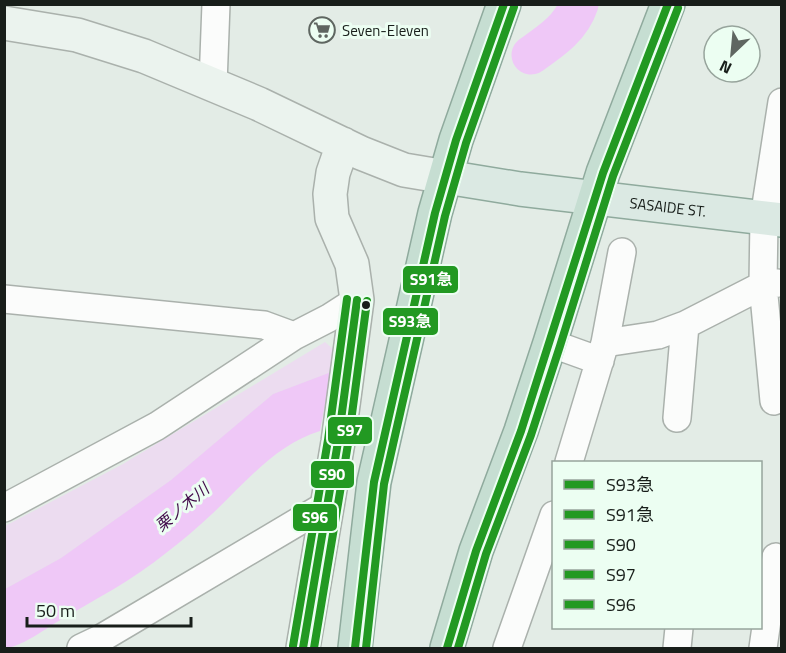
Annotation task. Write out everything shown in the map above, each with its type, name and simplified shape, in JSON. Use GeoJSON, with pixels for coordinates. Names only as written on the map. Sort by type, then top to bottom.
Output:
{"type":"FeatureCollection","features":[{"type":"Feature","properties":{"kind":"highway"},"geometry":{"type":"LineString","coordinates":[[355,648],[374,482],[435,213],[456,140],[504,4]]}},
{"type":"Feature","properties":{"kind":"highway"},"geometry":{"type":"LineString","coordinates":[[447,648],[476,551],[521,431],[603,173],[668,4]]}},
{"type":"Feature","properties":{"kind":"main road","name":"SASAIDE ST."},"geometry":{"type":"LineString","coordinates":[[446,177],[520,189],[773,219]]}},
{"type":"Feature","properties":{"kind":"street"},"geometry":{"type":"LineString","coordinates":[[213,84],[216,4]]}},
{"type":"Feature","properties":{"kind":"street"},"geometry":{"type":"LineString","coordinates":[[4,23],[77,35],[144,56],[213,84],[404,170],[446,177]]}},
{"type":"Feature","properties":{"kind":"street"},"geometry":{"type":"LineString","coordinates":[[774,401],[773,219],[782,102]]}},
{"type":"Feature","properties":{"kind":"street"},"geometry":{"type":"LineString","coordinates":[[303,648],[338,442],[357,300],[352,264],[332,218],[330,194],[333,173],[343,144]]}},
{"type":"Feature","properties":{"kind":"street"},"geometry":{"type":"LineString","coordinates":[[569,461],[602,352],[622,252]]}},
{"type":"Feature","properties":{"kind":"street"},"geometry":{"type":"LineString","coordinates":[[550,343],[602,352],[685,325],[772,284]]}},
{"type":"Feature","properties":{"kind":"street"},"geometry":{"type":"LineString","coordinates":[[4,299],[264,325],[294,336]]}},
{"type":"Feature","properties":{"kind":"street"},"geometry":{"type":"LineString","coordinates":[[4,508],[157,426],[294,336],[357,300]]}},
{"type":"Feature","properties":{"kind":"street"},"geometry":{"type":"LineString","coordinates":[[677,418],[685,325]]}},
{"type":"Feature","properties":{"kind":"street"},"geometry":{"type":"LineString","coordinates":[[93,645],[328,504]]}},
{"type":"Feature","properties":{"kind":"street"},"geometry":{"type":"LineString","coordinates":[[507,648],[552,521]]}},
{"type":"Feature","properties":{"kind":"street"},"geometry":{"type":"LineString","coordinates":[[763,648],[776,557]]}},
{"type":"Feature","properties":{"kind":"street"},"geometry":{"type":"LineString","coordinates":[[676,648],[679,629]]}},
{"type":"Feature","properties":{"kind":"shaded area"},"geometry":{"type":"Polygon","coordinates":[[[325,342],[334,350],[331,372],[273,394],[171,480],[61,558],[5,589],[5,526],[123,464],[325,342]]]}},
{"type":"Feature","properties":{"kind":"water"},"geometry":{"type":"Polygon","coordinates":[[[331,372],[320,431],[289,445],[275,455],[195,529],[140,572],[31,638],[5,648],[5,589],[61,558],[171,480],[273,394],[331,372]]]}},
{"type":"Feature","properties":{"kind":"waterway","name":"栗ノ木川"},"geometry":{"type":"LineString","coordinates":[[531,55],[566,27],[579,4]]}},
{"type":"Feature","properties":{"kind":"transit line","name":"S93急"},"geometry":{"type":"LineString","coordinates":[[355,648],[374,482],[435,213],[456,140],[504,4]]}},
{"type":"Feature","properties":{"kind":"transit line","name":"S93急"},"geometry":{"type":"LineString","coordinates":[[447,648],[476,551],[521,431],[603,173],[668,4]]}},
{"type":"Feature","properties":{"kind":"transit line","name":"S91急"},"geometry":{"type":"LineString","coordinates":[[366,648],[384,484],[445,216],[466,143],[514,7]]}},
{"type":"Feature","properties":{"kind":"transit line","name":"S91急"},"geometry":{"type":"LineString","coordinates":[[458,648],[486,554],[531,435],[613,176],[678,8]]}},
{"type":"Feature","properties":{"kind":"transit line","name":"S96"},"geometry":{"type":"LineString","coordinates":[[293,646],[328,440],[347,299]]}},
{"type":"Feature","properties":{"kind":"transit line","name":"S90"},"geometry":{"type":"LineString","coordinates":[[303,648],[338,442],[357,300]]}},
{"type":"Feature","properties":{"kind":"transit line","name":"S97"},"geometry":{"type":"LineString","coordinates":[[314,648],[348,444],[367,301]]}},
{"type":"Feature","properties":{"kind":"place","name":"Seven-Eleven"},"geometry":{"type":"Point","coordinates":[322,30]}}]}
